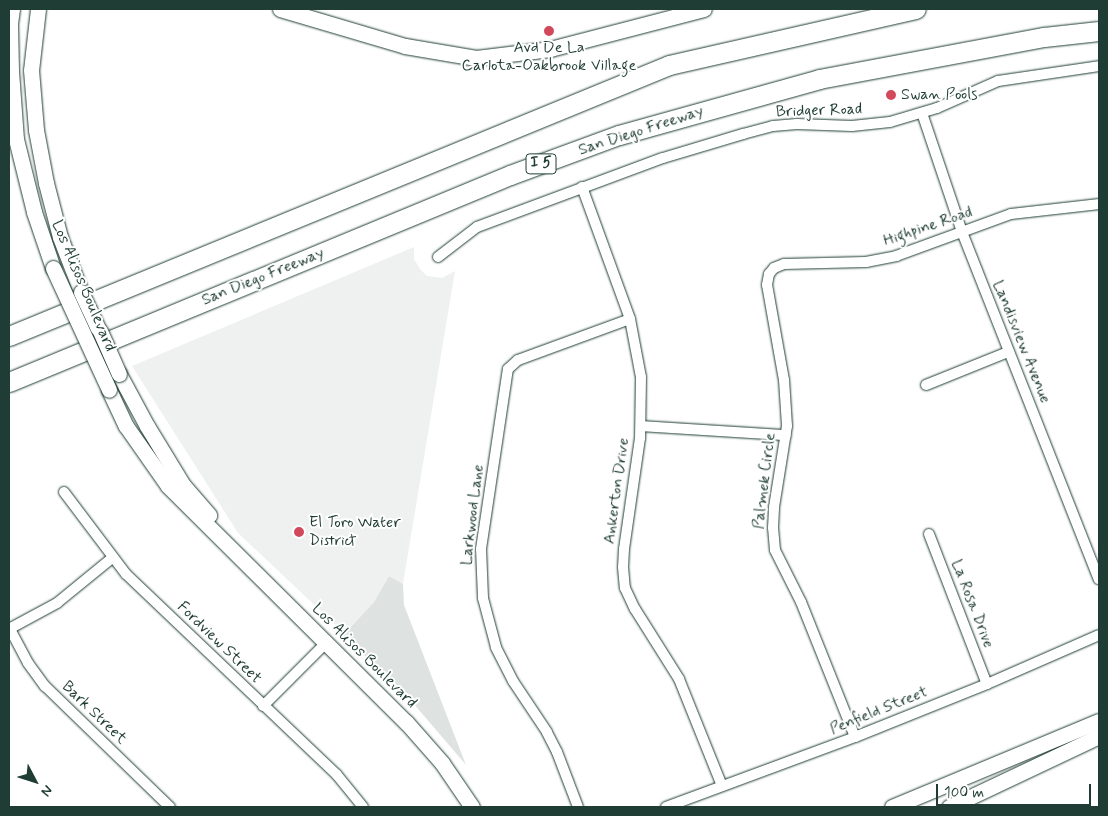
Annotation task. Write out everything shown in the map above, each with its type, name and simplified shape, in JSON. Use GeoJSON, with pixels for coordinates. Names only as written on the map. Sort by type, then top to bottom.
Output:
{"type":"FeatureCollection","features":[{"type":"Feature","properties":{"kind":"highway"},"geometry":{"type":"LineString","coordinates":[[9,336],[669,65],[916,9]]}},
{"type":"Feature","properties":{"kind":"highway","name":"San Diego Freeway"},"geometry":{"type":"LineString","coordinates":[[9,382],[510,175],[619,135],[819,78],[1035,39],[1099,32]]}},
{"type":"Feature","properties":{"kind":"main road","name":"Los Alisos Boulevard"},"geometry":{"type":"LineString","coordinates":[[12,9],[10,23],[11,71],[16,139],[34,212],[53,268],[126,426],[168,486],[406,722],[442,762],[472,807]]}},
{"type":"Feature","properties":{"kind":"main road","name":"Los Alisos Boulevard"},"geometry":{"type":"LineString","coordinates":[[38,9],[31,70],[36,130],[46,183],[71,265],[119,374],[164,454],[184,485],[211,517],[220,539]]}},
{"type":"Feature","properties":{"kind":"main road"},"geometry":{"type":"LineString","coordinates":[[280,9],[405,46],[476,58],[550,49],[704,9]]}},
{"type":"Feature","properties":{"kind":"main road"},"geometry":{"type":"LineString","coordinates":[[892,807],[1099,721]]}},
{"type":"Feature","properties":{"kind":"main road"},"geometry":{"type":"LineString","coordinates":[[949,807],[1099,736]]}},
{"type":"Feature","properties":{"kind":"street","name":"Bridger Road"},"geometry":{"type":"LineString","coordinates":[[438,257],[477,227],[663,158],[774,126],[797,124],[852,126],[890,122],[922,113],[998,81],[1099,66]]}},
{"type":"Feature","properties":{"kind":"street","name":"Landisview Avenue"},"geometry":{"type":"LineString","coordinates":[[922,113],[962,232],[1099,579]]}},
{"type":"Feature","properties":{"kind":"street","name":"Ankerton Drive"},"geometry":{"type":"LineString","coordinates":[[582,187],[630,320],[641,377],[641,426],[624,550],[625,588],[635,609],[680,679],[722,786]]}},
{"type":"Feature","properties":{"kind":"street","name":"Highpine Road"},"geometry":{"type":"LineString","coordinates":[[769,274],[774,268],[784,264],[866,262],[896,256],[1020,212],[1099,204]]}},
{"type":"Feature","properties":{"kind":"street","name":"Palmek Circle"},"geometry":{"type":"LineString","coordinates":[[769,274],[768,290],[784,380],[786,435],[774,507],[772,528],[775,550],[801,602],[855,737]]}},
{"type":"Feature","properties":{"kind":"street","name":"Larkwood Lane"},"geometry":{"type":"LineString","coordinates":[[578,807],[557,752],[547,732],[513,681],[494,639],[483,598],[481,549],[508,369],[518,360],[630,320]]}},
{"type":"Feature","properties":{"kind":"street"},"geometry":{"type":"LineString","coordinates":[[926,384],[1008,352]]}},
{"type":"Feature","properties":{"kind":"street"},"geometry":{"type":"LineString","coordinates":[[641,426],[786,435]]}},
{"type":"Feature","properties":{"kind":"street","name":"Fordview Street"},"geometry":{"type":"LineString","coordinates":[[64,492],[112,558],[263,706],[337,774],[363,807]]}},
{"type":"Feature","properties":{"kind":"street","name":"La Rosa Drive"},"geometry":{"type":"LineString","coordinates":[[929,534],[987,684]]}},
{"type":"Feature","properties":{"kind":"street"},"geometry":{"type":"LineString","coordinates":[[9,629],[57,603],[112,558]]}},
{"type":"Feature","properties":{"kind":"street","name":"Bark Street"},"geometry":{"type":"LineString","coordinates":[[9,629],[28,663],[46,686],[170,807]]}},
{"type":"Feature","properties":{"kind":"street","name":"Penfield Street"},"geometry":{"type":"LineString","coordinates":[[666,807],[855,737],[987,684],[1099,635]]}},
{"type":"Feature","properties":{"kind":"street"},"geometry":{"type":"LineString","coordinates":[[263,706],[326,643]]}},
{"type":"Feature","properties":{"kind":"shaded area","name":"El Toro Water District"},"geometry":{"type":"Polygon","coordinates":[[[414,247],[414,259],[427,276],[442,278],[455,271],[403,584],[389,576],[374,602],[344,633],[238,533],[132,366],[414,247]]]}},
{"type":"Feature","properties":{"kind":"shaded area"},"geometry":{"type":"Polygon","coordinates":[[[389,576],[403,584],[404,605],[466,765],[407,696],[343,635],[374,602],[389,576]]]}},
{"type":"Feature","properties":{"kind":"place","name":"Avd De La Carlota-Oakbrook Village"},"geometry":{"type":"Point","coordinates":[549,31]}},
{"type":"Feature","properties":{"kind":"place","name":"Swan Pools"},"geometry":{"type":"Point","coordinates":[891,95]}},
{"type":"Feature","properties":{"kind":"place","name":"El Toro Water District"},"geometry":{"type":"Point","coordinates":[299,532]}}]}
